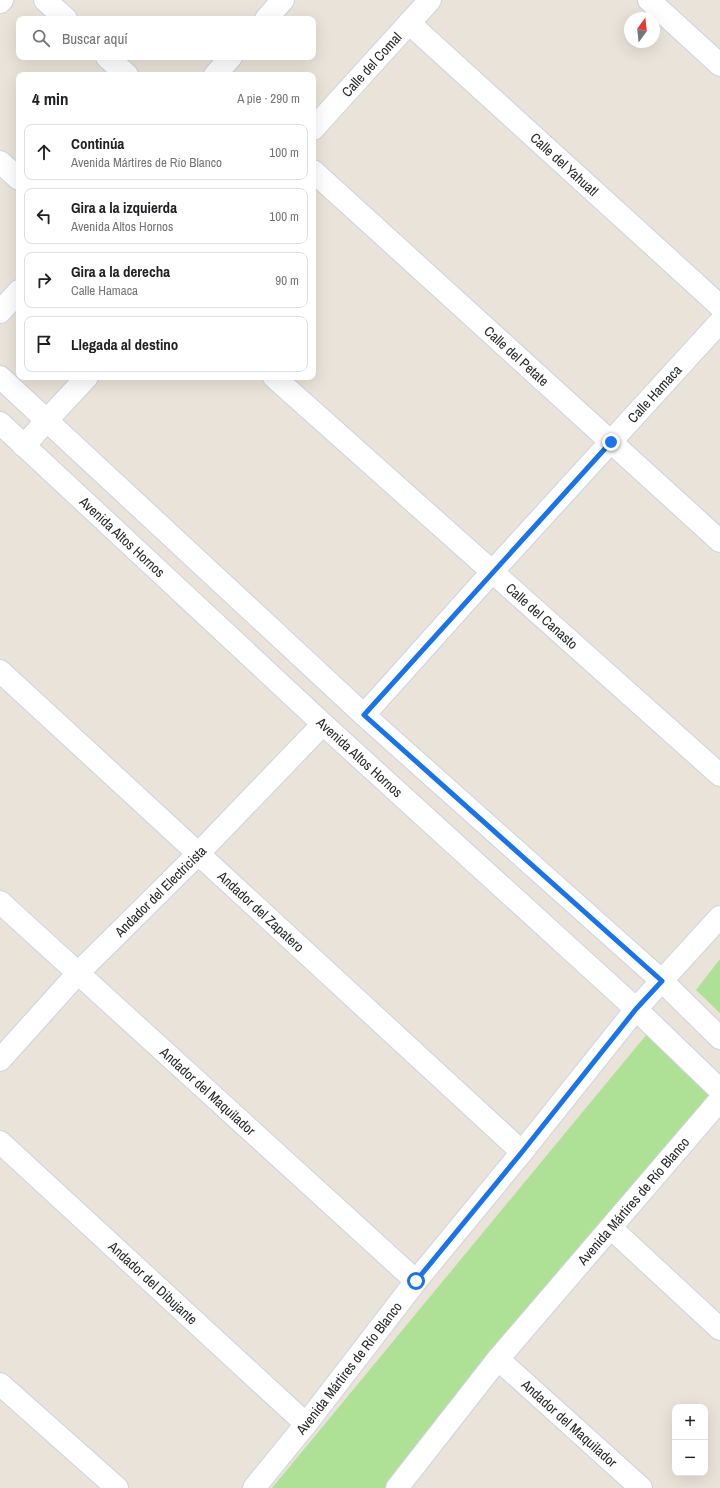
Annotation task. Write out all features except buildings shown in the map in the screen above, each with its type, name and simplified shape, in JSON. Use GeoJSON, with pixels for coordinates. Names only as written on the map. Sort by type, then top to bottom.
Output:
{"type":"FeatureCollection","features":[{"type":"Feature","properties":{"kind":"street"},"geometry":{"type":"LineString","coordinates":[[45,0],[63,16]]}},
{"type":"Feature","properties":{"kind":"street","name":"Calle del Comal"},"geometry":{"type":"LineString","coordinates":[[316,126],[430,0]]}},
{"type":"Feature","properties":{"kind":"street"},"geometry":{"type":"LineString","coordinates":[[649,0],[720,66]]}},
{"type":"Feature","properties":{"kind":"street","name":"Calle del Yahuatl"},"geometry":{"type":"LineString","coordinates":[[409,23],[720,306]]}},
{"type":"Feature","properties":{"kind":"street"},"geometry":{"type":"LineString","coordinates":[[110,60],[124,72]]}},
{"type":"Feature","properties":{"kind":"street"},"geometry":{"type":"LineString","coordinates":[[218,72],[228,60]]}},
{"type":"Feature","properties":{"kind":"street"},"geometry":{"type":"LineString","coordinates":[[0,162],[16,176]]}},
{"type":"Feature","properties":{"kind":"street","name":"Calle del Petate"},"geometry":{"type":"LineString","coordinates":[[316,174],[720,541]]}},
{"type":"Feature","properties":{"kind":"street"},"geometry":{"type":"LineString","coordinates":[[0,312],[16,294]]}},
{"type":"Feature","properties":{"kind":"street","name":"Calle Hamaca"},"geometry":{"type":"LineString","coordinates":[[364,715],[720,322]]}},
{"type":"Feature","properties":{"kind":"street"},"geometry":{"type":"LineString","coordinates":[[0,377],[364,715],[662,981],[720,1038]]}},
{"type":"Feature","properties":{"kind":"street"},"geometry":{"type":"LineString","coordinates":[[24,446],[84,380]]}},
{"type":"Feature","properties":{"kind":"street","name":"Calle del Canasto"},"geometry":{"type":"LineString","coordinates":[[277,380],[720,775]]}},
{"type":"Feature","properties":{"kind":"street","name":"Avenida Altos Hornos"},"geometry":{"type":"LineString","coordinates":[[0,423],[323,724],[636,1009],[720,1090]]}},
{"type":"Feature","properties":{"kind":"street","name":"Andador del Zapatero"},"geometry":{"type":"LineString","coordinates":[[0,671],[522,1152]]}},
{"type":"Feature","properties":{"kind":"street","name":"Andador del Electricista"},"geometry":{"type":"LineString","coordinates":[[0,1060],[78,973],[198,854],[323,724]]}},
{"type":"Feature","properties":{"kind":"street","name":"Andador del Maquilador"},"geometry":{"type":"LineString","coordinates":[[0,902],[416,1281]]}},
{"type":"Feature","properties":{"kind":"street","name":"Avenida Mártires de Río Blanco"},"geometry":{"type":"LineString","coordinates":[[254,1488],[306,1424],[416,1281],[522,1152],[636,1009],[720,917]]}},
{"type":"Feature","properties":{"kind":"street","name":"Avenida Mártires de Río Blanco"},"geometry":{"type":"LineString","coordinates":[[397,1488],[498,1359],[720,1100]]}},
{"type":"Feature","properties":{"kind":"street","name":"Andador del Dibujante"},"geometry":{"type":"LineString","coordinates":[[0,1142],[306,1424]]}},
{"type":"Feature","properties":{"kind":"street"},"geometry":{"type":"LineString","coordinates":[[611,1228],[720,1329]]}},
{"type":"Feature","properties":{"kind":"street","name":"Andador del Maquilador"},"geometry":{"type":"LineString","coordinates":[[498,1359],[641,1488]]}},
{"type":"Feature","properties":{"kind":"street"},"geometry":{"type":"LineString","coordinates":[[0,1384],[116,1488]]}},
{"type":"Feature","properties":{"kind":"green space"},"geometry":{"type":"Polygon","coordinates":[[[720,959],[720,1013],[696,990],[720,959]]]}},
{"type":"Feature","properties":{"kind":"green space"},"geometry":{"type":"Polygon","coordinates":[[[647,1034],[715,1093],[389,1488],[272,1488],[647,1034]]]}},
{"type":"Feature","properties":{"kind":"route"},"geometry":{"type":"LineString","coordinates":[[416,1281],[522,1152],[636,1009],[662,981],[364,715],[611,442]]}}]}
